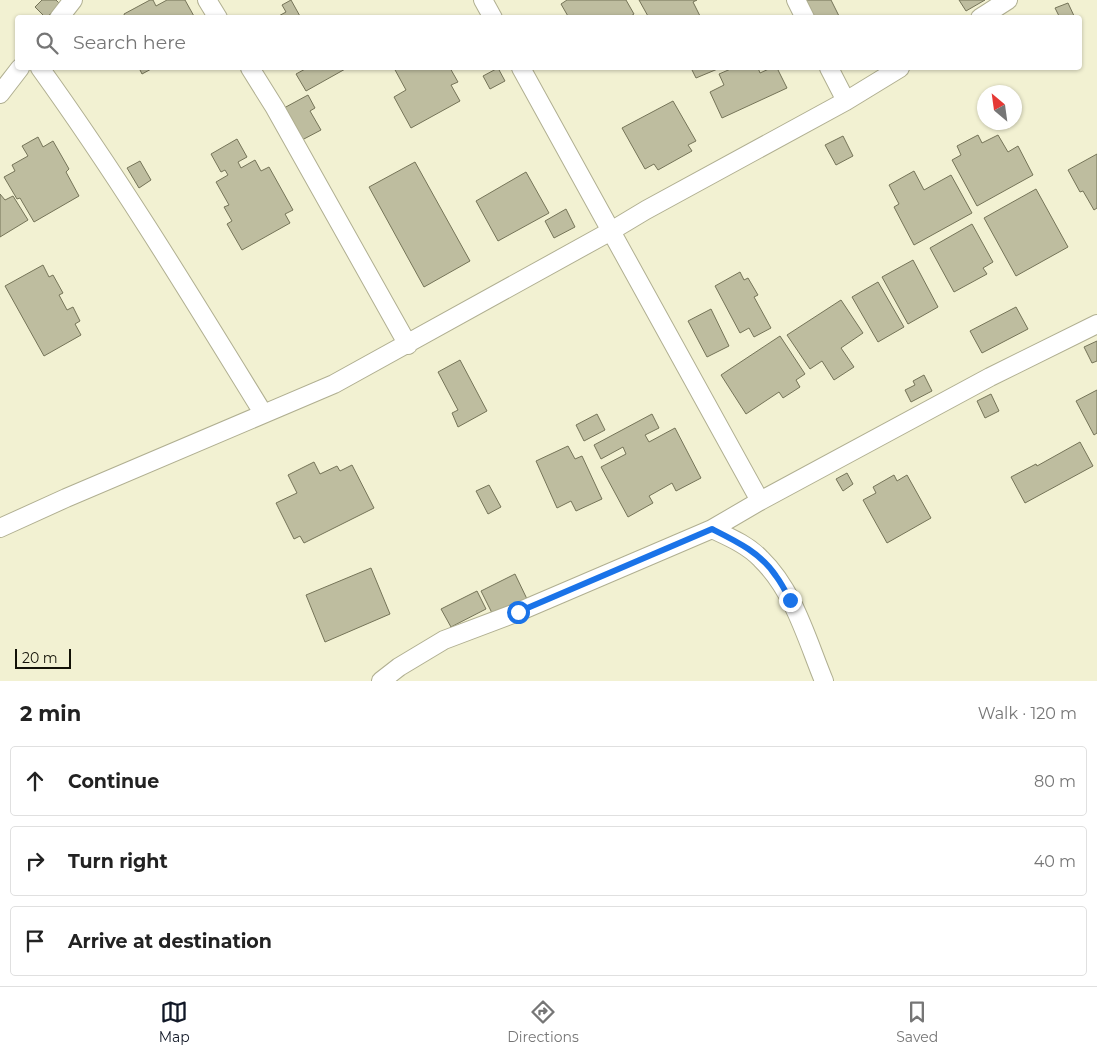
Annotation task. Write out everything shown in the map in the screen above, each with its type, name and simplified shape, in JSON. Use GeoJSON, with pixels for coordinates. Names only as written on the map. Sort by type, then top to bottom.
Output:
{"type":"FeatureCollection","features":[{"type":"Feature","properties":{"kind":"street"},"geometry":{"type":"LineString","coordinates":[[61,15],[73,0]]}},
{"type":"Feature","properties":{"kind":"street"},"geometry":{"type":"LineString","coordinates":[[207,0],[216,15]]}},
{"type":"Feature","properties":{"kind":"street"},"geometry":{"type":"LineString","coordinates":[[484,0],[492,15]]}},
{"type":"Feature","properties":{"kind":"street"},"geometry":{"type":"LineString","coordinates":[[796,0],[803,15]]}},
{"type":"Feature","properties":{"kind":"street"},"geometry":{"type":"LineString","coordinates":[[985,15],[1008,0]]}},
{"type":"Feature","properties":{"kind":"street"},"geometry":{"type":"LineString","coordinates":[[0,94],[18,70]]}},
{"type":"Feature","properties":{"kind":"street"},"geometry":{"type":"LineString","coordinates":[[41,70],[81,125],[158,244],[263,413]]}},
{"type":"Feature","properties":{"kind":"street"},"geometry":{"type":"LineString","coordinates":[[251,70],[275,108],[408,345]]}},
{"type":"Feature","properties":{"kind":"street"},"geometry":{"type":"LineString","coordinates":[[522,70],[760,501]]}},
{"type":"Feature","properties":{"kind":"street"},"geometry":{"type":"LineString","coordinates":[[830,70],[846,102]]}},
{"type":"Feature","properties":{"kind":"street"},"geometry":{"type":"LineString","coordinates":[[0,528],[334,384],[408,345],[646,210],[846,102],[897,70]]}},
{"type":"Feature","properties":{"kind":"street"},"geometry":{"type":"LineString","coordinates":[[381,681],[399,667],[444,640],[518,612],[712,529],[760,501],[990,377],[1097,324]]}},
{"type":"Feature","properties":{"kind":"street"},"geometry":{"type":"LineString","coordinates":[[712,529],[741,543],[760,557],[776,574],[790,600],[824,681]]}},
{"type":"Feature","properties":{"kind":"building"},"geometry":{"type":"Polygon","coordinates":[[[42,0],[56,0],[60,4],[49,15],[43,15],[35,7],[42,0]]]}},
{"type":"Feature","properties":{"kind":"building"},"geometry":{"type":"Polygon","coordinates":[[[150,0],[153,0],[156,6],[167,0],[185,0],[193,15],[124,15],[150,0]]]}},
{"type":"Feature","properties":{"kind":"building"},"geometry":{"type":"Polygon","coordinates":[[[291,0],[299,15],[280,15],[286,12],[282,5],[291,0]]]}},
{"type":"Feature","properties":{"kind":"building"},"geometry":{"type":"Polygon","coordinates":[[[567,0],[626,0],[634,14],[567,15],[561,4],[567,0]]]}},
{"type":"Feature","properties":{"kind":"building"},"geometry":{"type":"Polygon","coordinates":[[[639,0],[697,0],[693,2],[700,15],[647,15],[639,0]]]}},
{"type":"Feature","properties":{"kind":"building"},"geometry":{"type":"Polygon","coordinates":[[[805,0],[831,0],[838,15],[812,15],[805,0]]]}},
{"type":"Feature","properties":{"kind":"building"},"geometry":{"type":"Polygon","coordinates":[[[959,0],[985,0],[966,11],[959,0]]]}},
{"type":"Feature","properties":{"kind":"building"},"geometry":{"type":"Polygon","coordinates":[[[1068,3],[1074,15],[1058,15],[1055,8],[1068,3]]]}},
{"type":"Feature","properties":{"kind":"building"},"geometry":{"type":"Polygon","coordinates":[[[140,70],[149,70],[142,74],[140,70]]]}},
{"type":"Feature","properties":{"kind":"building"},"geometry":{"type":"Polygon","coordinates":[[[303,70],[343,70],[306,91],[296,74],[303,70]]]}},
{"type":"Feature","properties":{"kind":"building"},"geometry":{"type":"Polygon","coordinates":[[[395,70],[451,70],[458,82],[451,85],[460,101],[411,128],[394,97],[406,90],[395,70]]]}},
{"type":"Feature","properties":{"kind":"building"},"geometry":{"type":"Polygon","coordinates":[[[494,70],[499,70],[505,81],[490,89],[483,76],[494,70]]]}},
{"type":"Feature","properties":{"kind":"building"},"geometry":{"type":"Polygon","coordinates":[[[692,70],[715,70],[696,78],[692,70]]]}},
{"type":"Feature","properties":{"kind":"building"},"geometry":{"type":"Polygon","coordinates":[[[728,70],[759,70],[760,73],[767,70],[778,70],[787,88],[722,118],[710,92],[724,85],[719,74],[728,70]]]}},
{"type":"Feature","properties":{"kind":"building"},"geometry":{"type":"Polygon","coordinates":[[[308,95],[315,108],[310,111],[321,130],[302,140],[284,108],[308,95]]]}},
{"type":"Feature","properties":{"kind":"building"},"geometry":{"type":"Polygon","coordinates":[[[673,101],[696,141],[688,145],[692,151],[658,170],[654,164],[645,169],[622,128],[673,101]]]}},
{"type":"Feature","properties":{"kind":"building"},"geometry":{"type":"Polygon","coordinates":[[[978,135],[982,143],[998,135],[1008,152],[1018,146],[1033,175],[977,206],[952,160],[961,155],[957,146],[978,135]]]}},
{"type":"Feature","properties":{"kind":"building"},"geometry":{"type":"Polygon","coordinates":[[[843,136],[853,156],[836,165],[825,145],[843,136]]]}},
{"type":"Feature","properties":{"kind":"building"},"geometry":{"type":"Polygon","coordinates":[[[38,137],[43,147],[53,141],[69,169],[66,172],[79,196],[34,222],[20,198],[17,199],[4,177],[15,171],[12,165],[28,156],[22,146],[38,137]]]}},
{"type":"Feature","properties":{"kind":"building"},"geometry":{"type":"Polygon","coordinates":[[[237,139],[247,157],[238,162],[241,168],[255,160],[261,171],[269,167],[293,210],[285,214],[290,223],[242,250],[227,224],[232,221],[224,207],[229,205],[216,182],[228,175],[225,170],[221,172],[211,154],[237,139]]]}},
{"type":"Feature","properties":{"kind":"building"},"geometry":{"type":"Polygon","coordinates":[[[1097,154],[1097,208],[1094,210],[1083,191],[1080,192],[1068,170],[1097,154]]]}},
{"type":"Feature","properties":{"kind":"building"},"geometry":{"type":"Polygon","coordinates":[[[140,161],[151,180],[139,188],[127,168],[140,161]]]}},
{"type":"Feature","properties":{"kind":"building"},"geometry":{"type":"Polygon","coordinates":[[[415,162],[470,261],[424,287],[369,187],[415,162]]]}},
{"type":"Feature","properties":{"kind":"building"},"geometry":{"type":"Polygon","coordinates":[[[914,171],[924,190],[951,175],[972,213],[914,245],[894,207],[899,204],[889,185],[914,171]]]}},
{"type":"Feature","properties":{"kind":"building"},"geometry":{"type":"Polygon","coordinates":[[[526,172],[549,213],[498,241],[476,201],[526,172]]]}},
{"type":"Feature","properties":{"kind":"building"},"geometry":{"type":"Polygon","coordinates":[[[1036,189],[1068,247],[1016,276],[984,218],[1036,189]]]}},
{"type":"Feature","properties":{"kind":"building"},"geometry":{"type":"Polygon","coordinates":[[[0,194],[5,200],[13,196],[28,220],[0,237],[0,194]]]}},
{"type":"Feature","properties":{"kind":"building"},"geometry":{"type":"Polygon","coordinates":[[[566,209],[575,227],[554,238],[545,221],[566,209]]]}},
{"type":"Feature","properties":{"kind":"building"},"geometry":{"type":"Polygon","coordinates":[[[972,224],[993,262],[983,268],[987,274],[954,292],[930,248],[972,224]]]}},
{"type":"Feature","properties":{"kind":"building"},"geometry":{"type":"Polygon","coordinates":[[[913,260],[938,307],[908,324],[882,277],[913,260]]]}},
{"type":"Feature","properties":{"kind":"building"},"geometry":{"type":"Polygon","coordinates":[[[43,265],[49,277],[53,275],[63,293],[59,295],[67,310],[73,307],[80,321],[75,324],[81,335],[44,356],[5,286],[43,265]]]}},
{"type":"Feature","properties":{"kind":"building"},"geometry":{"type":"Polygon","coordinates":[[[740,272],[744,280],[748,278],[758,295],[754,297],[771,328],[754,337],[749,328],[740,333],[715,286],[740,272]]]}},
{"type":"Feature","properties":{"kind":"building"},"geometry":{"type":"Polygon","coordinates":[[[878,282],[904,327],[878,342],[852,297],[878,282]]]}},
{"type":"Feature","properties":{"kind":"building"},"geometry":{"type":"Polygon","coordinates":[[[841,300],[863,333],[841,348],[854,367],[834,380],[822,361],[810,369],[787,335],[841,300]]]}},
{"type":"Feature","properties":{"kind":"building"},"geometry":{"type":"Polygon","coordinates":[[[1016,307],[1028,329],[982,353],[970,331],[1016,307]]]}},
{"type":"Feature","properties":{"kind":"building"},"geometry":{"type":"Polygon","coordinates":[[[711,309],[729,346],[707,357],[688,321],[711,309]]]}},
{"type":"Feature","properties":{"kind":"building"},"geometry":{"type":"Polygon","coordinates":[[[780,336],[805,374],[796,380],[800,387],[783,398],[779,392],[746,414],[721,375],[780,336]]]}},
{"type":"Feature","properties":{"kind":"building"},"geometry":{"type":"Polygon","coordinates":[[[1097,341],[1097,361],[1092,363],[1084,347],[1097,341]]]}},
{"type":"Feature","properties":{"kind":"building"},"geometry":{"type":"Polygon","coordinates":[[[460,360],[487,411],[458,427],[452,413],[458,410],[438,372],[460,360]]]}},
{"type":"Feature","properties":{"kind":"building"},"geometry":{"type":"Polygon","coordinates":[[[924,375],[932,391],[911,402],[905,390],[915,385],[913,381],[924,375]]]}},
{"type":"Feature","properties":{"kind":"building"},"geometry":{"type":"Polygon","coordinates":[[[1097,390],[1097,433],[1094,435],[1076,401],[1097,390]]]}},
{"type":"Feature","properties":{"kind":"building"},"geometry":{"type":"Polygon","coordinates":[[[991,394],[999,411],[985,418],[977,401],[991,394]]]}},
{"type":"Feature","properties":{"kind":"building"},"geometry":{"type":"Polygon","coordinates":[[[597,414],[605,430],[584,441],[576,425],[597,414]]]}},
{"type":"Feature","properties":{"kind":"building"},"geometry":{"type":"Polygon","coordinates":[[[652,414],[659,428],[645,435],[649,442],[675,428],[701,478],[676,491],[672,483],[649,496],[653,503],[628,517],[601,467],[626,454],[623,447],[601,459],[594,445],[652,414]]]}},
{"type":"Feature","properties":{"kind":"building"},"geometry":{"type":"Polygon","coordinates":[[[1080,442],[1093,466],[1025,503],[1011,477],[1036,464],[1037,466],[1080,442]]]}},
{"type":"Feature","properties":{"kind":"building"},"geometry":{"type":"Polygon","coordinates":[[[568,446],[575,459],[582,456],[602,499],[576,511],[571,501],[557,508],[536,461],[568,446]]]}},
{"type":"Feature","properties":{"kind":"building"},"geometry":{"type":"Polygon","coordinates":[[[314,462],[320,474],[337,466],[340,471],[352,465],[374,508],[304,543],[300,536],[294,539],[276,503],[297,493],[288,475],[314,462]]]}},
{"type":"Feature","properties":{"kind":"building"},"geometry":{"type":"Polygon","coordinates":[[[847,473],[853,484],[843,491],[836,479],[847,473]]]}},
{"type":"Feature","properties":{"kind":"building"},"geometry":{"type":"Polygon","coordinates":[[[894,475],[897,481],[907,475],[931,518],[887,543],[863,500],[876,493],[873,487],[894,475]]]}},
{"type":"Feature","properties":{"kind":"building"},"geometry":{"type":"Polygon","coordinates":[[[489,485],[501,507],[488,514],[476,491],[489,485]]]}},
{"type":"Feature","properties":{"kind":"building"},"geometry":{"type":"Polygon","coordinates":[[[371,568],[390,614],[325,642],[306,595],[371,568]]]}},
{"type":"Feature","properties":{"kind":"building"},"geometry":{"type":"Polygon","coordinates":[[[515,574],[527,599],[493,615],[481,591],[515,574]]]}},
{"type":"Feature","properties":{"kind":"building"},"geometry":{"type":"Polygon","coordinates":[[[477,591],[486,609],[451,627],[441,609],[477,591]]]}},
{"type":"Feature","properties":{"kind":"route"},"geometry":{"type":"LineString","coordinates":[[518,612],[712,529],[741,543],[760,557],[776,574],[790,600]]}}]}
